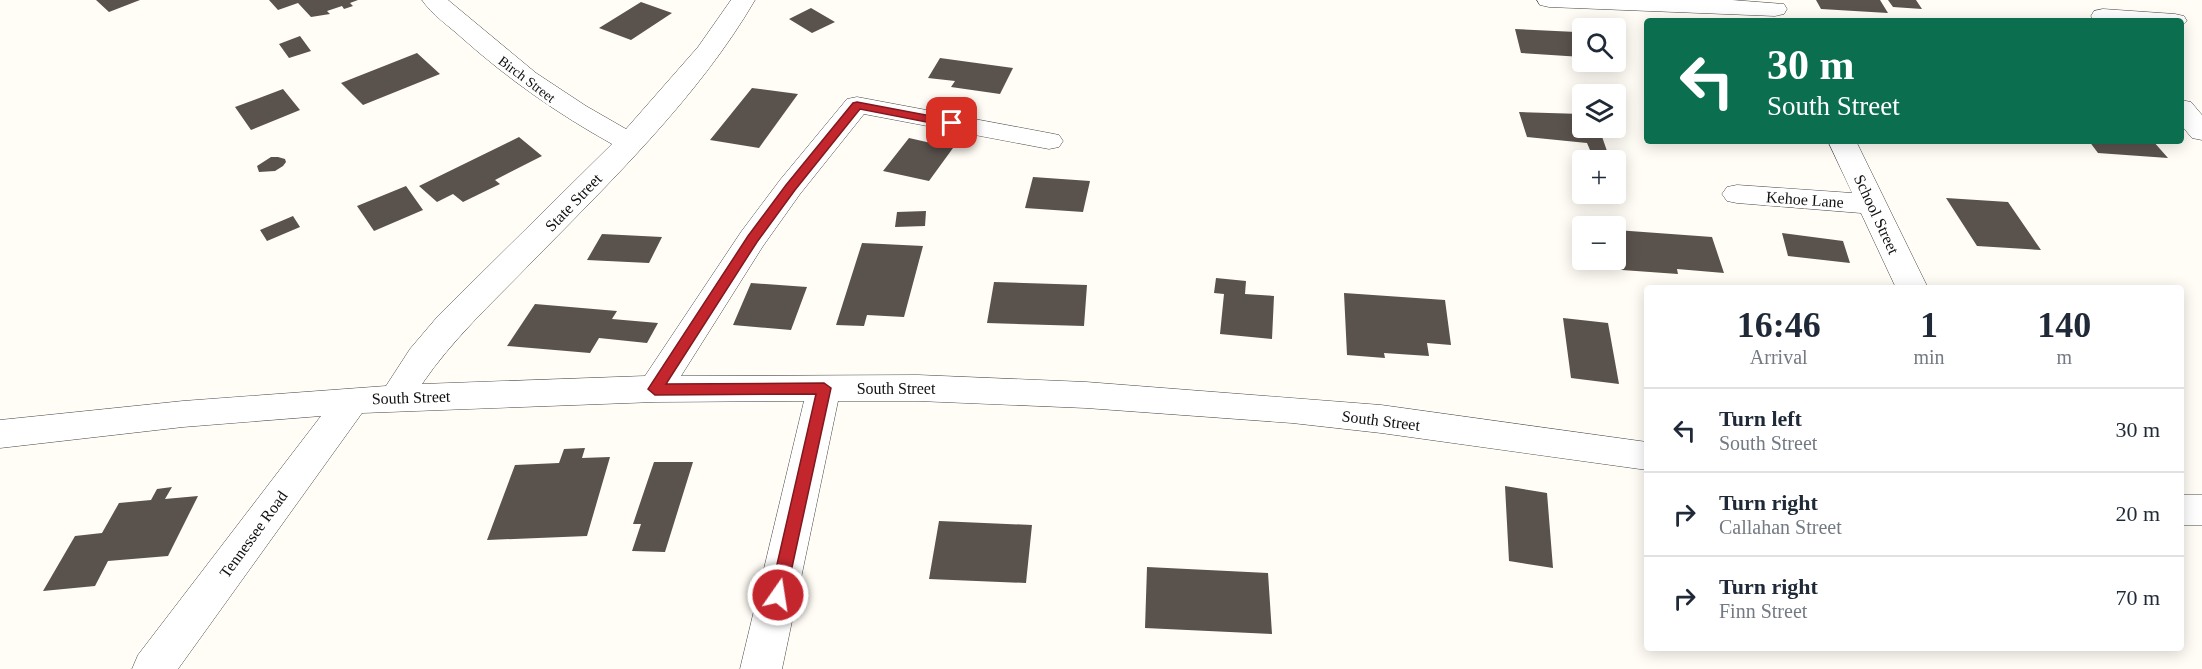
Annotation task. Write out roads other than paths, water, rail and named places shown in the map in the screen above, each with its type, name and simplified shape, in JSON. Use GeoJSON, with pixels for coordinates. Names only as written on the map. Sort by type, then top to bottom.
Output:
{"type":"FeatureCollection","features":[{"type":"Feature","properties":{"kind":"street","name":"Birch Street"},"geometry":{"type":"LineString","coordinates":[[434,0],[522,76],[583,117],[631,143]]}},
{"type":"Feature","properties":{"kind":"street","name":"State Street"},"geometry":{"type":"LineString","coordinates":[[396,398],[411,370],[431,343],[631,143],[715,44],[744,0]]}},
{"type":"Feature","properties":{"kind":"street"},"geometry":{"type":"LineString","coordinates":[[1549,0],[1775,10]]}},
{"type":"Feature","properties":{"kind":"street"},"geometry":{"type":"LineString","coordinates":[[2100,12],[2150,18]]}},
{"type":"Feature","properties":{"kind":"street"},"geometry":{"type":"LineString","coordinates":[[2184,21],[2202,23]]}},
{"type":"Feature","properties":{"kind":"street"},"geometry":{"type":"LineString","coordinates":[[655,389],[752,239],[857,105],[1049,141]]}},
{"type":"Feature","properties":{"kind":"street"},"geometry":{"type":"LineString","coordinates":[[2184,111],[2202,132]]}},
{"type":"Feature","properties":{"kind":"street","name":"School Street"},"geometry":{"type":"LineString","coordinates":[[1843,144],[1911,285]]}},
{"type":"Feature","properties":{"kind":"street","name":"Kehoe Lane"},"geometry":{"type":"LineString","coordinates":[[1737,194],[1873,204]]}},
{"type":"Feature","properties":{"kind":"street"},"geometry":{"type":"LineString","coordinates":[[761,669],[824,388]]}},
{"type":"Feature","properties":{"kind":"street","name":"South Street"},"geometry":{"type":"LineString","coordinates":[[0,434],[183,414],[396,398],[655,389],[999,390],[1292,410],[1381,419],[1644,456]]}},
{"type":"Feature","properties":{"kind":"street","name":"Tennessee Road"},"geometry":{"type":"LineString","coordinates":[[153,669],[352,400]]}},
{"type":"Feature","properties":{"kind":"street"},"geometry":{"type":"LineString","coordinates":[[2184,510],[2202,510]]}}]}
